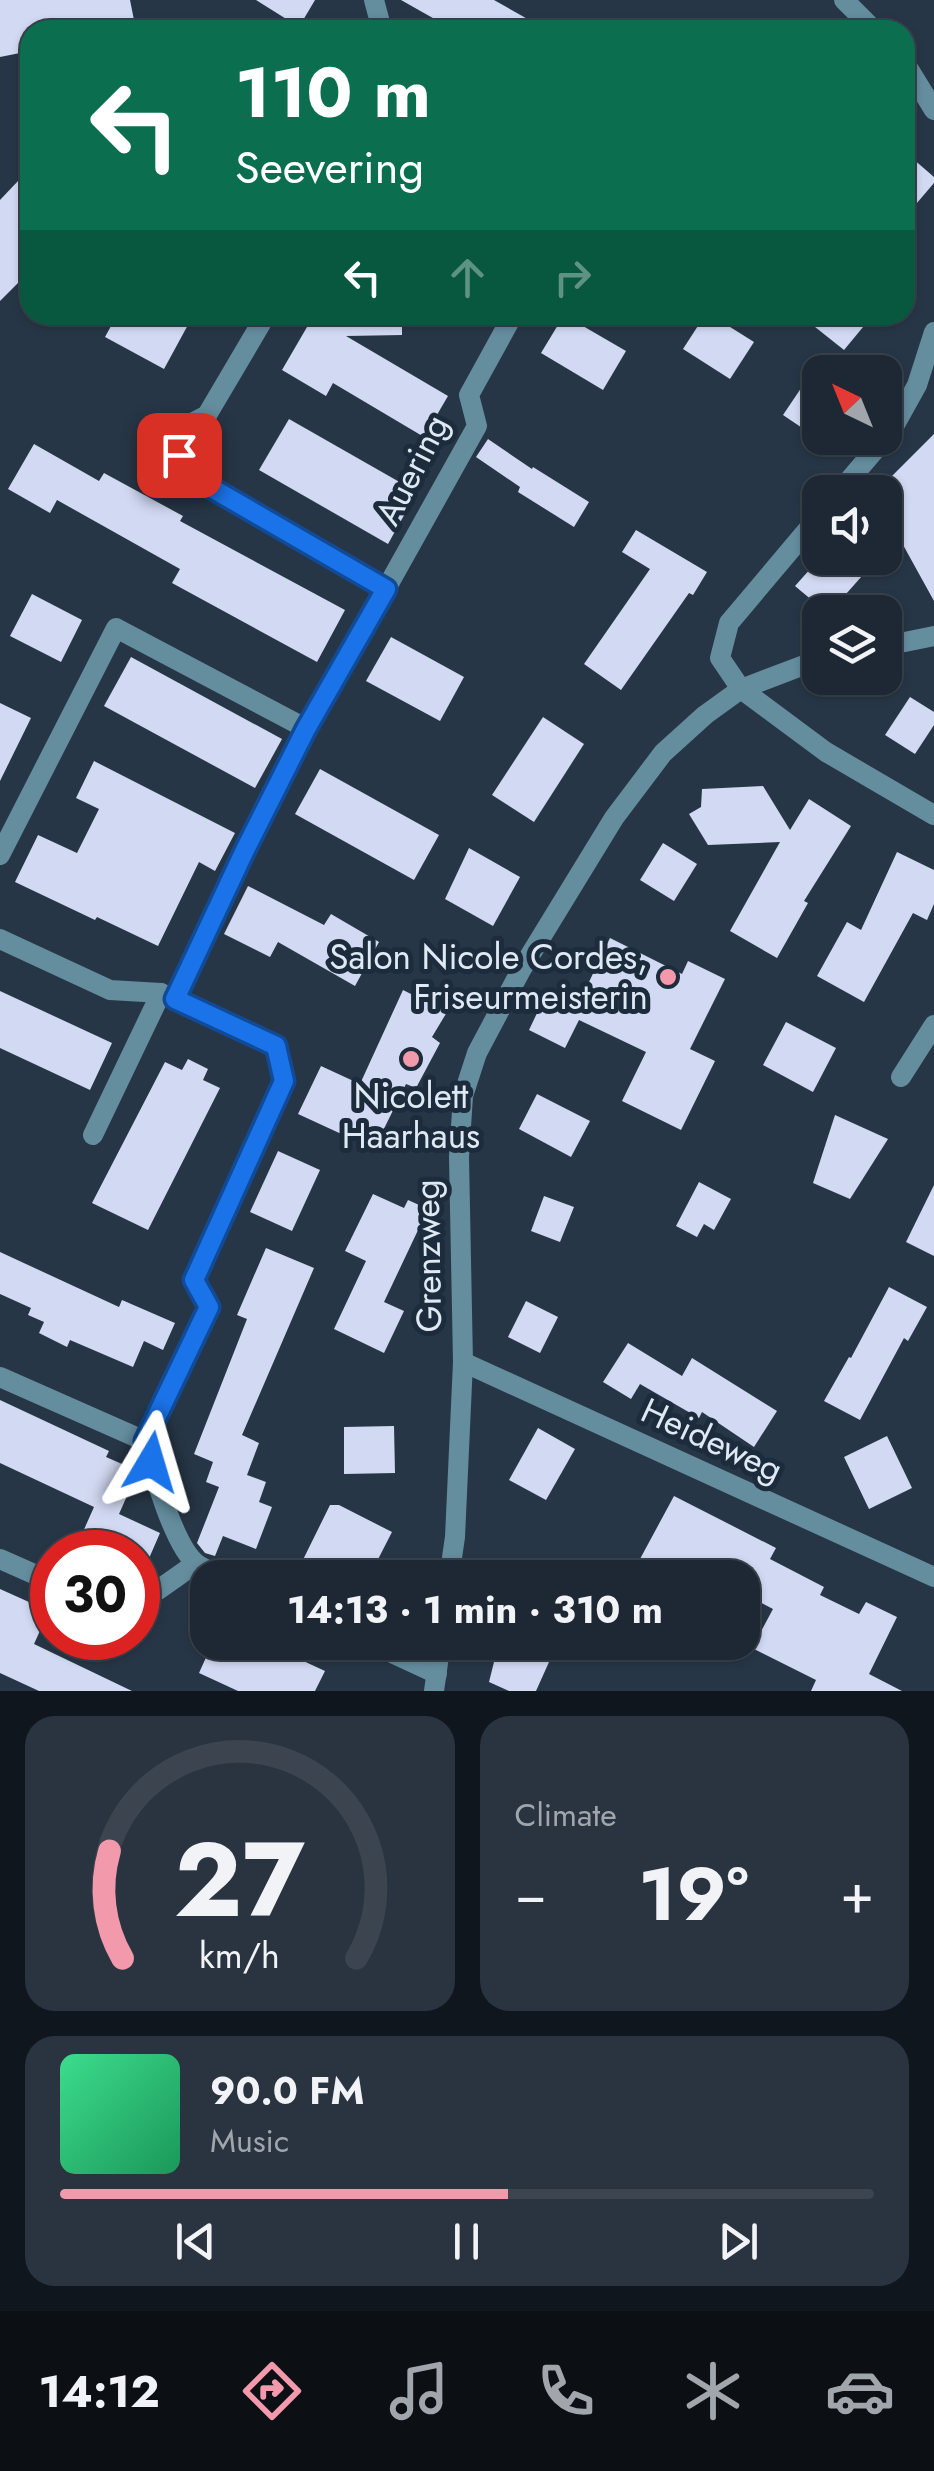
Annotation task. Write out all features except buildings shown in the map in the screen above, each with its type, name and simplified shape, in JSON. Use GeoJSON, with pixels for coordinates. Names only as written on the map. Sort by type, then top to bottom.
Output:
{"type":"FeatureCollection","features":[{"type":"Feature","properties":{"kind":"street"},"geometry":{"type":"LineString","coordinates":[[844,0],[864,20]]}},
{"type":"Feature","properties":{"kind":"street"},"geometry":{"type":"LineString","coordinates":[[915,79],[934,110]]}},
{"type":"Feature","properties":{"kind":"street"},"geometry":{"type":"LineString","coordinates":[[260,325],[207,415],[168,435],[189,475],[386,589]]}},
{"type":"Feature","properties":{"kind":"street","name":"Auering"},"geometry":{"type":"LineString","coordinates":[[93,1135],[306,729],[477,426],[469,395],[508,325]]}},
{"type":"Feature","properties":{"kind":"street"},"geometry":{"type":"LineString","coordinates":[[854,475],[892,430],[917,385],[934,332]]}},
{"type":"Feature","properties":{"kind":"street"},"geometry":{"type":"LineString","coordinates":[[802,536],[729,622],[720,658],[741,690],[826,752],[934,816]]}},
{"type":"Feature","properties":{"kind":"street"},"geometry":{"type":"LineString","coordinates":[[0,855],[116,628],[306,729]]}},
{"type":"Feature","properties":{"kind":"street"},"geometry":{"type":"LineString","coordinates":[[902,643],[934,636]]}},
{"type":"Feature","properties":{"kind":"street","name":"Grenzweg"},"geometry":{"type":"LineString","coordinates":[[452,1560],[463,1362],[458,1157],[463,1096],[477,1053],[521,970],[614,818],[663,753],[705,715],[741,690],[802,667]]}},
{"type":"Feature","properties":{"kind":"street"},"geometry":{"type":"LineString","coordinates":[[0,939],[110,990],[168,996],[276,1046],[284,1081],[194,1280],[209,1307],[145,1441],[180,1542],[192,1560]]}},
{"type":"Feature","properties":{"kind":"street"},"geometry":{"type":"LineString","coordinates":[[902,1077],[934,1025]]}},
{"type":"Feature","properties":{"kind":"street","name":"Heideweg"},"geometry":{"type":"LineString","coordinates":[[463,1362],[934,1577]]}},
{"type":"Feature","properties":{"kind":"street"},"geometry":{"type":"LineString","coordinates":[[0,1377],[145,1441]]}},
{"type":"Feature","properties":{"kind":"street"},"geometry":{"type":"LineString","coordinates":[[0,1559],[30,1572]]}},
{"type":"Feature","properties":{"kind":"street"},"geometry":{"type":"LineString","coordinates":[[160,1589],[190,1568]]}},
{"type":"Feature","properties":{"kind":"street"},"geometry":{"type":"LineString","coordinates":[[398,1660],[435,1682]]}},
{"type":"Feature","properties":{"kind":"place","name":"Salon Nicole Cordes, Friseurmeisterin"},"geometry":{"type":"Point","coordinates":[668,977]}},
{"type":"Feature","properties":{"kind":"place","name":"Nicolett Haarhaus"},"geometry":{"type":"Point","coordinates":[411,1059]}},
{"type":"Feature","properties":{"kind":"route"},"geometry":{"type":"LineString","coordinates":[[151,1462],[145,1441],[209,1307],[194,1280],[284,1081],[276,1046],[175,999],[306,729],[386,589],[189,475],[179,455]]}}]}
